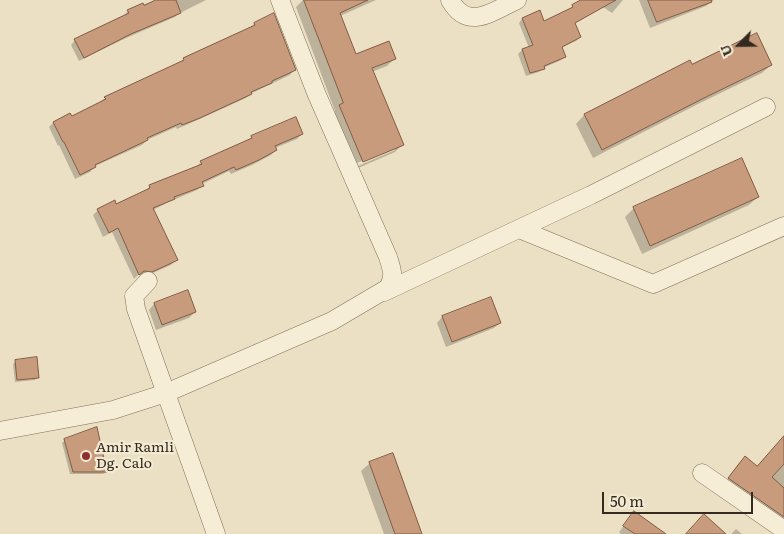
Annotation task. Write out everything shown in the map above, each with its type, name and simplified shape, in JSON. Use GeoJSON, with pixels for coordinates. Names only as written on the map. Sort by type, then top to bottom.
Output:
{"type":"FeatureCollection","features":[{"type":"Feature","properties":{"kind":"street"},"geometry":{"type":"LineString","coordinates":[[0,431],[113,410],[166,393],[332,321],[388,288],[393,280],[388,257],[317,95],[280,0]]}},
{"type":"Feature","properties":{"kind":"street"},"geometry":{"type":"LineString","coordinates":[[450,0],[458,11],[466,17],[473,18],[518,0]]}},
{"type":"Feature","properties":{"kind":"street"},"geometry":{"type":"LineString","coordinates":[[379,294],[591,195],[766,107]]}},
{"type":"Feature","properties":{"kind":"street"},"geometry":{"type":"LineString","coordinates":[[518,229],[653,284],[784,226]]}},
{"type":"Feature","properties":{"kind":"street"},"geometry":{"type":"LineString","coordinates":[[148,281],[137,292],[134,301],[216,534]]}},
{"type":"Feature","properties":{"kind":"street"},"geometry":{"type":"LineString","coordinates":[[702,473],[784,530]]}},
{"type":"Feature","properties":{"kind":"building"},"geometry":{"type":"Polygon","coordinates":[[[156,0],[176,0],[181,13],[131,34],[84,58],[74,39],[129,13],[127,10],[156,0]]]}},
{"type":"Feature","properties":{"kind":"building"},"geometry":{"type":"Polygon","coordinates":[[[304,0],[368,0],[340,13],[356,54],[389,41],[396,59],[372,68],[404,145],[363,162],[339,105],[343,103],[304,0]]]}},
{"type":"Feature","properties":{"kind":"building"},"geometry":{"type":"Polygon","coordinates":[[[581,0],[616,0],[575,23],[581,37],[562,47],[566,57],[544,66],[545,69],[530,73],[522,49],[533,45],[522,18],[540,10],[544,21],[573,7],[572,5],[581,0]]]}},
{"type":"Feature","properties":{"kind":"building"},"geometry":{"type":"Polygon","coordinates":[[[648,0],[711,0],[712,2],[657,22],[648,0]]]}},
{"type":"Feature","properties":{"kind":"building"},"geometry":{"type":"Polygon","coordinates":[[[274,13],[296,70],[251,92],[252,94],[200,118],[182,125],[181,123],[147,138],[148,140],[95,165],[96,167],[80,175],[53,122],[70,113],[72,116],[106,99],[104,97],[255,25],[254,23],[274,13]]]}},
{"type":"Feature","properties":{"kind":"building"},"geometry":{"type":"Polygon","coordinates":[[[757,33],[772,65],[602,150],[584,114],[690,60],[692,64],[757,33]]]}},
{"type":"Feature","properties":{"kind":"building"},"geometry":{"type":"Polygon","coordinates":[[[296,117],[303,134],[275,146],[277,150],[259,160],[236,170],[234,167],[202,182],[204,186],[174,197],[175,199],[153,208],[178,260],[152,272],[144,271],[139,275],[118,228],[109,233],[97,209],[115,200],[116,204],[150,188],[149,185],[202,164],[200,161],[296,117]]]}},
{"type":"Feature","properties":{"kind":"building"},"geometry":{"type":"Polygon","coordinates":[[[742,158],[759,197],[650,246],[633,207],[742,158]]]}},
{"type":"Feature","properties":{"kind":"building"},"geometry":{"type":"Polygon","coordinates":[[[188,290],[196,312],[162,325],[154,303],[188,290]]]}},
{"type":"Feature","properties":{"kind":"building"},"geometry":{"type":"Polygon","coordinates":[[[491,297],[501,323],[452,342],[442,316],[491,297]]]}},
{"type":"Feature","properties":{"kind":"building"},"geometry":{"type":"Polygon","coordinates":[[[37,357],[39,378],[17,380],[15,360],[37,357]]]}},
{"type":"Feature","properties":{"kind":"building","name":"Amir Ramli Dg. Calo"},"geometry":{"type":"Polygon","coordinates":[[[97,427],[107,472],[73,472],[64,439],[97,427]]]}},
{"type":"Feature","properties":{"kind":"building"},"geometry":{"type":"Polygon","coordinates":[[[784,436],[784,464],[772,477],[784,488],[784,517],[728,478],[745,456],[757,466],[784,436]]]}},
{"type":"Feature","properties":{"kind":"building"},"geometry":{"type":"Polygon","coordinates":[[[393,453],[422,534],[395,534],[369,462],[393,453]]]}},
{"type":"Feature","properties":{"kind":"building"},"geometry":{"type":"Polygon","coordinates":[[[634,511],[666,534],[635,534],[623,526],[634,511]]]}},
{"type":"Feature","properties":{"kind":"building"},"geometry":{"type":"Polygon","coordinates":[[[704,514],[726,534],[686,534],[704,514]]]}},
{"type":"Feature","properties":{"kind":"place","name":"Amir Ramli Dg. Calo"},"geometry":{"type":"Point","coordinates":[86,456]}}]}
